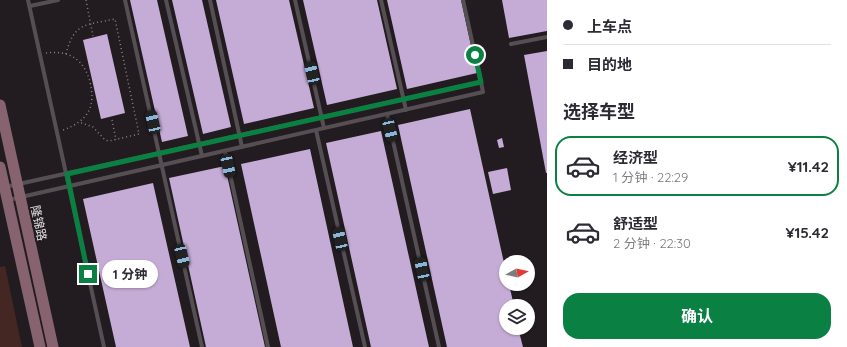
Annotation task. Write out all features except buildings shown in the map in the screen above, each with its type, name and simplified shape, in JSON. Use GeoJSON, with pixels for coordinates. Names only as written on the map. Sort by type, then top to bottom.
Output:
{"type":"FeatureCollection","features":[{"type":"Feature","properties":{"kind":"main road","name":"隆锦路"},"geometry":{"type":"LineString","coordinates":[[0,105],[52,347]]}},
{"type":"Feature","properties":{"kind":"main road"},"geometry":{"type":"LineString","coordinates":[[0,167],[40,347]]}},
{"type":"Feature","properties":{"kind":"lane"},"geometry":{"type":"LineString","coordinates":[[28,0],[104,347]]}},
{"type":"Feature","properties":{"kind":"lane"},"geometry":{"type":"LineString","coordinates":[[30,6],[58,0]]}},
{"type":"Feature","properties":{"kind":"lane"},"geometry":{"type":"LineString","coordinates":[[125,0],[202,347]]}},
{"type":"Feature","properties":{"kind":"lane"},"geometry":{"type":"LineString","coordinates":[[166,0],[202,156]]}},
{"type":"Feature","properties":{"kind":"lane"},"geometry":{"type":"LineString","coordinates":[[210,0],[242,147]]}},
{"type":"Feature","properties":{"kind":"lane"},"geometry":{"type":"LineString","coordinates":[[295,0],[324,128]]}},
{"type":"Feature","properties":{"kind":"lane"},"geometry":{"type":"LineString","coordinates":[[381,0],[406,110]]}},
{"type":"Feature","properties":{"kind":"lane"},"geometry":{"type":"LineString","coordinates":[[7,200],[483,92],[463,0]]}},
{"type":"Feature","properties":{"kind":"lane"},"geometry":{"type":"LineString","coordinates":[[511,44],[547,37]]}},
{"type":"Feature","properties":{"kind":"lane"},"geometry":{"type":"LineString","coordinates":[[4,188],[481,82]]}},
{"type":"Feature","properties":{"kind":"lane"},"geometry":{"type":"LineString","coordinates":[[387,114],[439,347]]}},
{"type":"Feature","properties":{"kind":"lane"},"geometry":{"type":"LineString","coordinates":[[316,130],[365,347]]}},
{"type":"Feature","properties":{"kind":"lane"},"geometry":{"type":"LineString","coordinates":[[225,151],[268,347]]}},
{"type":"Feature","properties":{"kind":"path"},"geometry":{"type":"LineString","coordinates":[[86,0],[93,36]]}},
{"type":"Feature","properties":{"kind":"path"},"geometry":{"type":"LineString","coordinates":[[66,54],[68,43],[76,30],[91,24],[115,19],[139,134],[116,140],[104,140],[93,127],[79,122]]}},
{"type":"Feature","properties":{"kind":"path"},"geometry":{"type":"LineString","coordinates":[[40,53],[55,52],[66,54],[81,62],[86,70],[92,94],[93,99],[86,115],[72,127],[57,132]]}},
{"type":"Feature","properties":{"kind":"path"},"geometry":{"type":"LineString","coordinates":[[112,120],[116,140]]}},
{"type":"Feature","properties":{"kind":"shaded area"},"geometry":{"type":"Polygon","coordinates":[[[5,266],[22,347],[0,347],[0,267],[5,266]]]}},
{"type":"Feature","properties":{"kind":"route"},"geometry":{"type":"LineString","coordinates":[[88,274],[67,174],[481,82],[475,55]]}}]}
